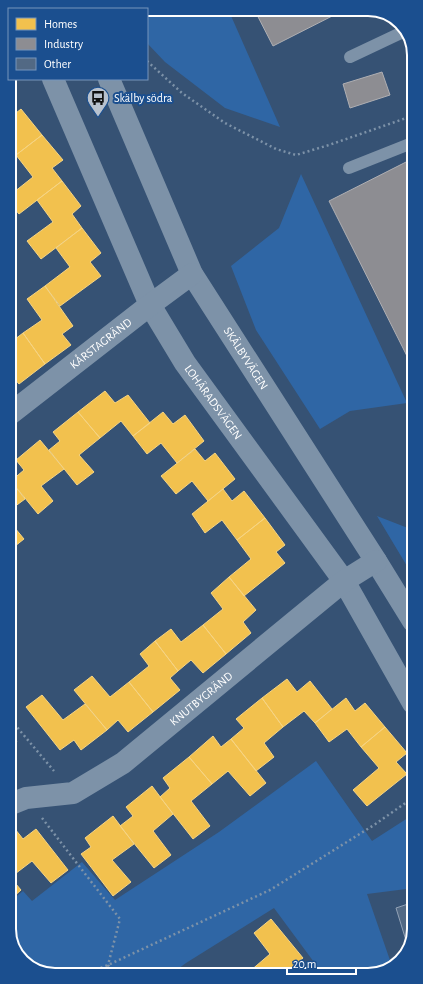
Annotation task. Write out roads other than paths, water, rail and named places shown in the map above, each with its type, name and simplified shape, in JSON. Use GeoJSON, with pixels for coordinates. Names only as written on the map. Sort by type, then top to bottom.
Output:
{"type":"FeatureCollection","features":[{"type":"Feature","properties":{"kind":"street","name":"LOHÄRADSVÄGEN"},"geometry":{"type":"LineString","coordinates":[[52,80],[150,305],[185,363],[344,581],[407,692]]}},
{"type":"Feature","properties":{"kind":"street","name":"SKÄLBYVÄGEN"},"geometry":{"type":"LineString","coordinates":[[109,80],[192,274],[376,561],[407,612]]}},
{"type":"Feature","properties":{"kind":"street","name":"KÅRSTAGRÄND"},"geometry":{"type":"LineString","coordinates":[[16,409],[192,274]]}},
{"type":"Feature","properties":{"kind":"street","name":"KNUTBYGRÄND"},"geometry":{"type":"LineString","coordinates":[[18,801],[73,793],[123,763],[344,581],[376,561]]}},
{"type":"Feature","properties":{"kind":"lane"},"geometry":{"type":"LineString","coordinates":[[350,58],[400,33]]}},
{"type":"Feature","properties":{"kind":"lane"},"geometry":{"type":"LineString","coordinates":[[349,168],[407,145]]}},
{"type":"Feature","properties":{"kind":"place","name":"Skälby södra"},"geometry":{"type":"Point","coordinates":[98,118]}}]}
